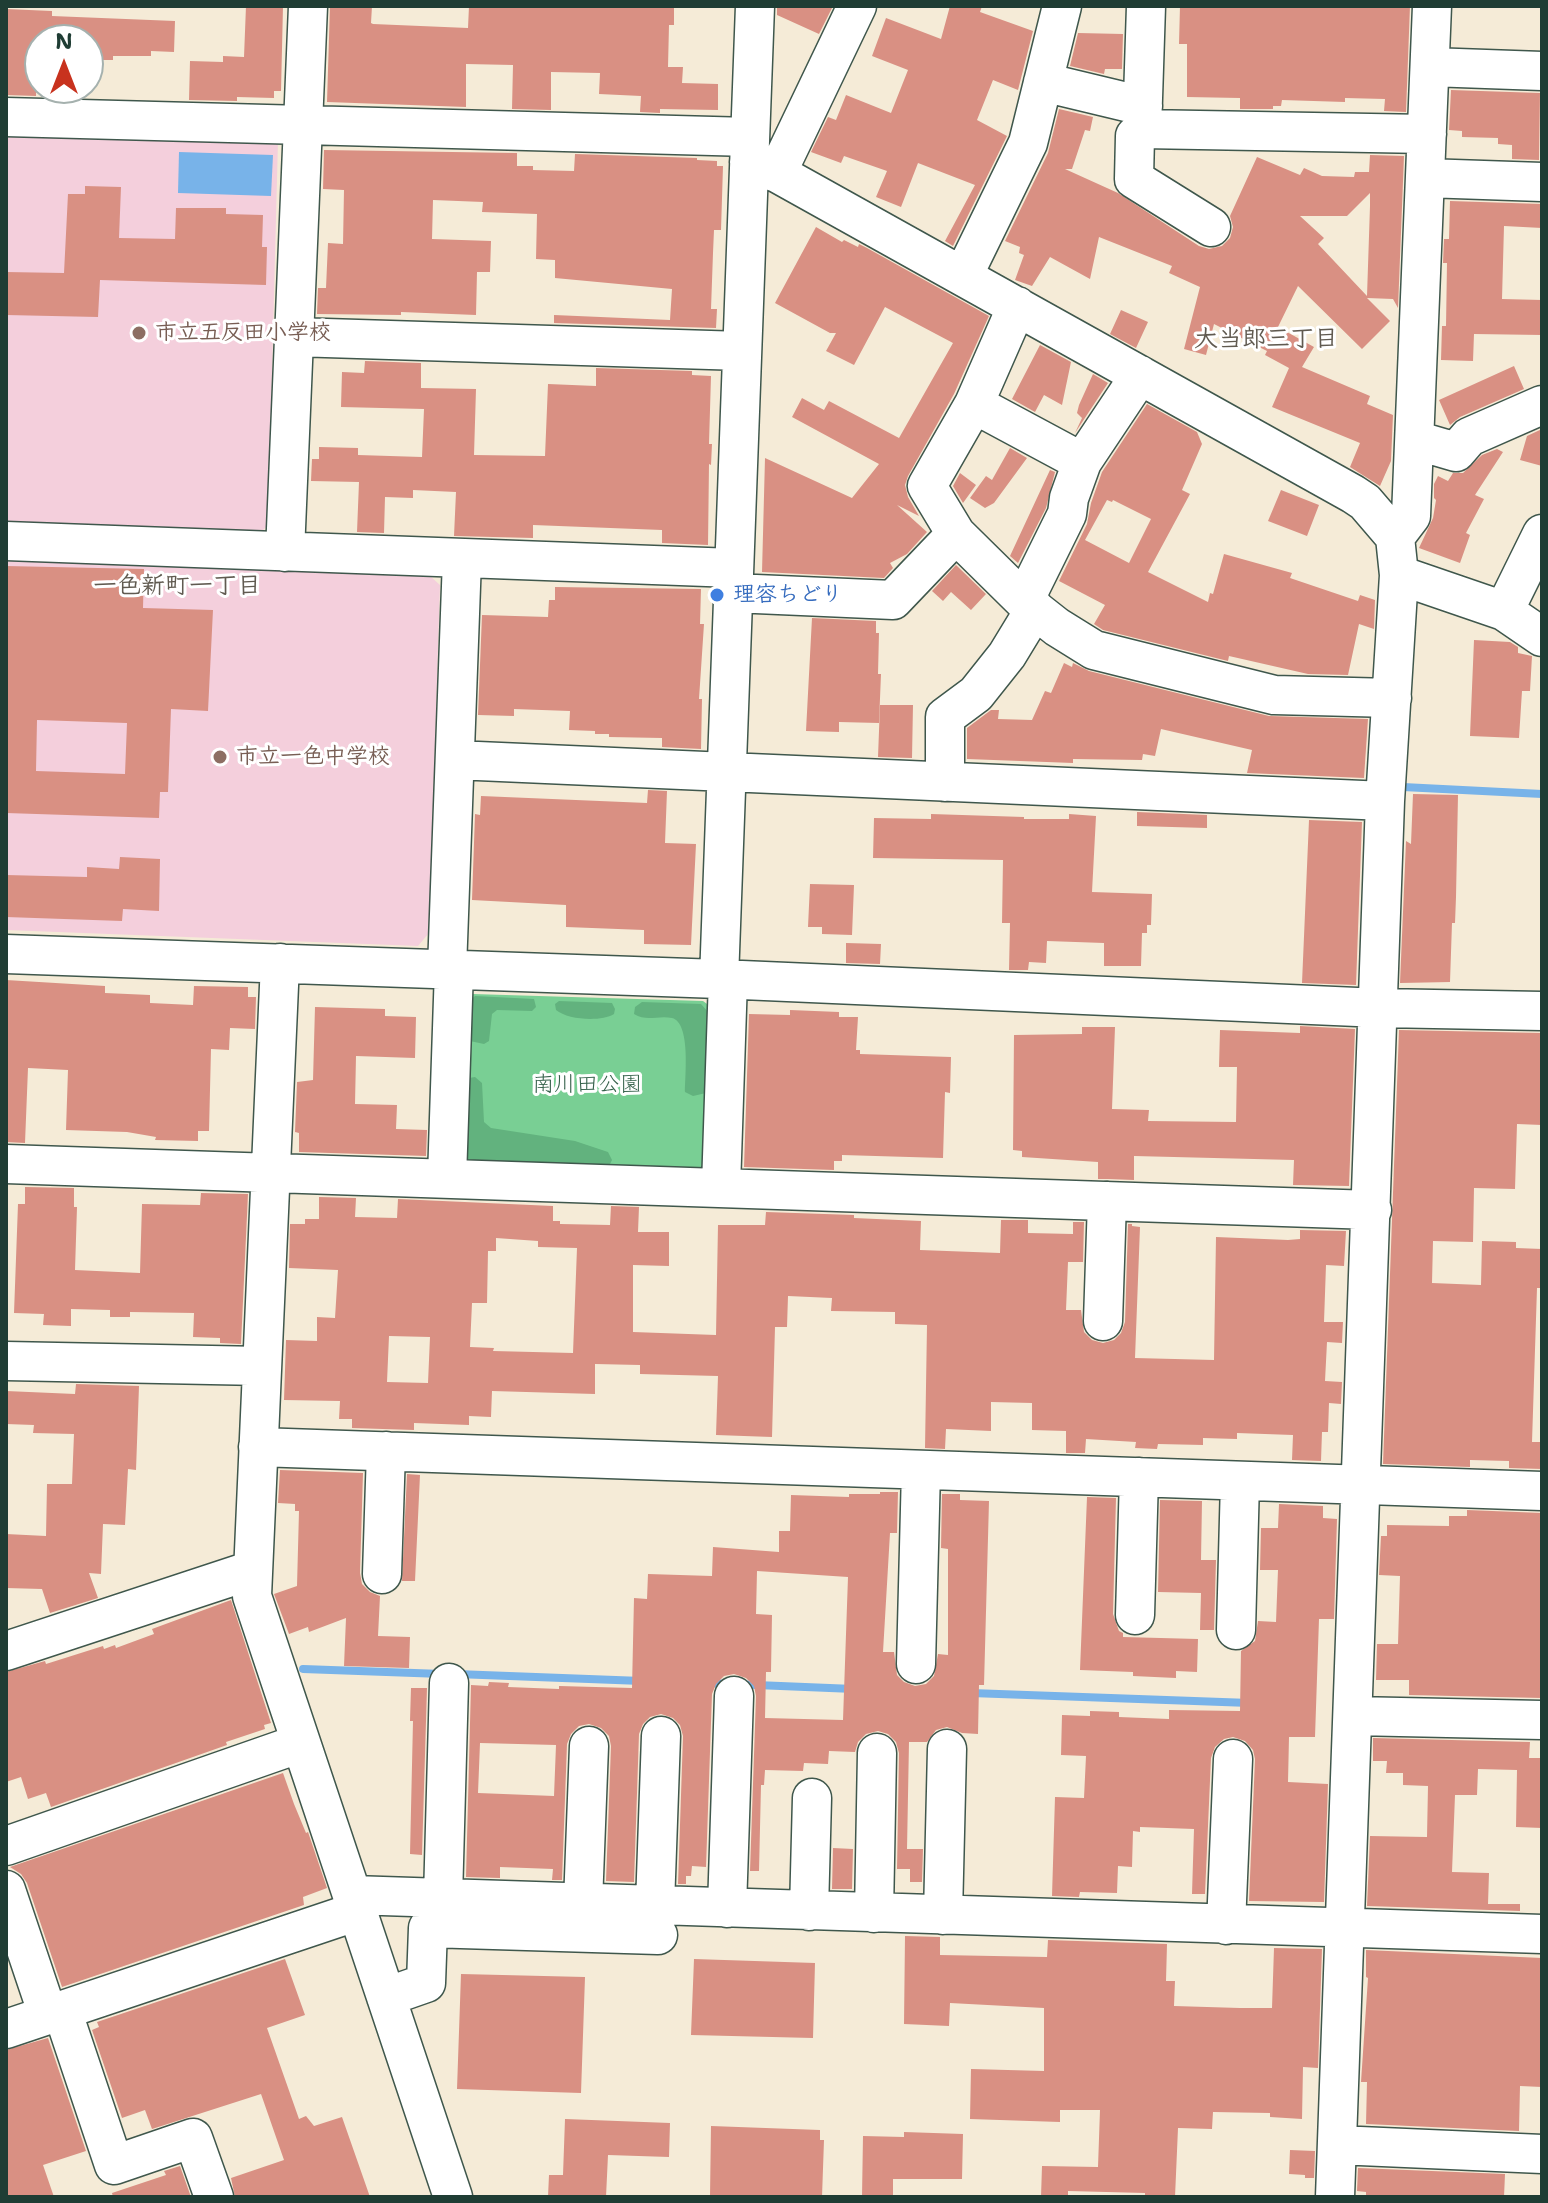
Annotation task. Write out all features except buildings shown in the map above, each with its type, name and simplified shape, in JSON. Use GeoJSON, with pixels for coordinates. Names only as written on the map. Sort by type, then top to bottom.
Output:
{"type":"FeatureCollection","features":[{"type":"Feature","properties":{"kind":"street"},"geometry":{"type":"LineString","coordinates":[[285,552],[308,6]]}},
{"type":"Feature","properties":{"kind":"street"},"geometry":{"type":"LineString","coordinates":[[721,1187],[727,773],[742,351],[759,157],[755,6]]}},
{"type":"Feature","properties":{"kind":"street"},"geometry":{"type":"LineString","coordinates":[[759,157],[857,6]]}},
{"type":"Feature","properties":{"kind":"street"},"geometry":{"type":"LineString","coordinates":[[963,276],[1028,143],[1062,6]]}},
{"type":"Feature","properties":{"kind":"street"},"geometry":{"type":"LineString","coordinates":[[1146,6],[1143,118],[1135,136],[1134,179],[1211,227]]}},
{"type":"Feature","properties":{"kind":"street"},"geometry":{"type":"LineString","coordinates":[[1395,537],[1411,516],[1432,6]]}},
{"type":"Feature","properties":{"kind":"street"},"geometry":{"type":"LineString","coordinates":[[1430,67],[1542,71]]}},
{"type":"Feature","properties":{"kind":"street"},"geometry":{"type":"LineString","coordinates":[[1043,82],[1143,118],[1427,134]]}},
{"type":"Feature","properties":{"kind":"street"},"geometry":{"type":"LineString","coordinates":[[6,117],[303,126],[759,157],[963,276],[1365,502],[1395,537],[1399,575],[1385,801],[1380,1008],[1335,2197]]}},
{"type":"Feature","properties":{"kind":"street"},"geometry":{"type":"LineString","coordinates":[[1425,178],[1542,182]]}},
{"type":"Feature","properties":{"kind":"street"},"geometry":{"type":"LineString","coordinates":[[1017,306],[974,404],[927,486],[956,534],[1029,605],[1094,650],[1274,695],[1392,698]]}},
{"type":"Feature","properties":{"kind":"street"},"geometry":{"type":"LineString","coordinates":[[294,337],[742,351]]}},
{"type":"Feature","properties":{"kind":"street"},"geometry":{"type":"LineString","coordinates":[[945,782],[945,717],[976,694],[1007,655],[1067,514],[1069,498],[1082,462],[1140,375]]}},
{"type":"Feature","properties":{"kind":"street"},"geometry":{"type":"LineString","coordinates":[[974,404],[1082,462]]}},
{"type":"Feature","properties":{"kind":"street"},"geometry":{"type":"LineString","coordinates":[[1415,440],[1456,452],[1469,437],[1542,405]]}},
{"type":"Feature","properties":{"kind":"street"},"geometry":{"type":"LineString","coordinates":[[6,541],[462,559],[734,581],[893,600],[956,534]]}},
{"type":"Feature","properties":{"kind":"street"},"geometry":{"type":"LineString","coordinates":[[1504,611],[1542,534]]}},
{"type":"Feature","properties":{"kind":"street"},"geometry":{"type":"LineString","coordinates":[[447,1178],[462,559]]}},
{"type":"Feature","properties":{"kind":"street"},"geometry":{"type":"LineString","coordinates":[[1399,575],[1504,611],[1542,637]]}},
{"type":"Feature","properties":{"kind":"street"},"geometry":{"type":"LineString","coordinates":[[455,760],[1385,801]]}},
{"type":"Feature","properties":{"kind":"street"},"geometry":{"type":"LineString","coordinates":[[6,954],[724,979],[1380,1008],[1542,1011]]}},
{"type":"Feature","properties":{"kind":"street"},"geometry":{"type":"LineString","coordinates":[[280,963],[252,1596],[450,2196]]}},
{"type":"Feature","properties":{"kind":"street"},"geometry":{"type":"LineString","coordinates":[[6,1164],[1372,1210]]}},
{"type":"Feature","properties":{"kind":"street"},"geometry":{"type":"LineString","coordinates":[[1103,1321],[1107,1201]]}},
{"type":"Feature","properties":{"kind":"street"},"geometry":{"type":"LineString","coordinates":[[6,1361],[262,1366]]}},
{"type":"Feature","properties":{"kind":"street"},"geometry":{"type":"LineString","coordinates":[[258,1447],[1542,1491]]}},
{"type":"Feature","properties":{"kind":"street"},"geometry":{"type":"LineString","coordinates":[[382,1574],[386,1451]]}},
{"type":"Feature","properties":{"kind":"street"},"geometry":{"type":"LineString","coordinates":[[916,1664],[921,1470]]}},
{"type":"Feature","properties":{"kind":"street"},"geometry":{"type":"LineString","coordinates":[[1135,1615],[1139,1477]]}},
{"type":"Feature","properties":{"kind":"street"},"geometry":{"type":"LineString","coordinates":[[1236,1630],[1240,1481]]}},
{"type":"Feature","properties":{"kind":"street"},"geometry":{"type":"LineString","coordinates":[[6,1651],[252,1570]]}},
{"type":"Feature","properties":{"kind":"street"},"geometry":{"type":"LineString","coordinates":[[443,1898],[449,1683]]}},
{"type":"Feature","properties":{"kind":"street"},"geometry":{"type":"LineString","coordinates":[[727,1908],[734,1696]]}},
{"type":"Feature","properties":{"kind":"street"},"geometry":{"type":"LineString","coordinates":[[1353,1716],[1542,1720]]}},
{"type":"Feature","properties":{"kind":"street"},"geometry":{"type":"LineString","coordinates":[[657,1920],[661,1736]]}},
{"type":"Feature","properties":{"kind":"street"},"geometry":{"type":"LineString","coordinates":[[6,1846],[301,1743]]}},
{"type":"Feature","properties":{"kind":"street"},"geometry":{"type":"LineString","coordinates":[[583,1903],[589,1746]]}},
{"type":"Feature","properties":{"kind":"street"},"geometry":{"type":"LineString","coordinates":[[943,1915],[947,1749]]}},
{"type":"Feature","properties":{"kind":"street"},"geometry":{"type":"LineString","coordinates":[[874,1913],[877,1753]]}},
{"type":"Feature","properties":{"kind":"street"},"geometry":{"type":"LineString","coordinates":[[1226,1925],[1233,1759]]}},
{"type":"Feature","properties":{"kind":"street"},"geometry":{"type":"LineString","coordinates":[[809,1911],[812,1798]]}},
{"type":"Feature","properties":{"kind":"street"},"geometry":{"type":"LineString","coordinates":[[6,1890],[114,2165],[193,2138],[214,2197]]}},
{"type":"Feature","properties":{"kind":"street"},"geometry":{"type":"LineString","coordinates":[[6,2029],[355,1903],[443,1898],[583,1903],[657,1920]]}},
{"type":"Feature","properties":{"kind":"street"},"geometry":{"type":"LineString","coordinates":[[386,1997],[426,1983],[428,1928],[657,1920],[727,1908],[1542,1934]]}},
{"type":"Feature","properties":{"kind":"street"},"geometry":{"type":"LineString","coordinates":[[1337,2145],[1542,2154]]}},
{"type":"Feature","properties":{"kind":"shaded area","name":"市立五反田小学校"},"geometry":{"type":"Polygon","coordinates":[[[6,133],[278,141],[268,525],[260,533],[6,525],[6,133]]]}},
{"type":"Feature","properties":{"kind":"shaded area","name":"市立一色中学校"},"geometry":{"type":"Polygon","coordinates":[[[6,557],[430,576],[440,585],[429,933],[418,946],[6,930],[6,557]]]}},
{"type":"Feature","properties":{"kind":"green space","name":"南川田公園"},"geometry":{"type":"Polygon","coordinates":[[[473,994],[703,1001],[714,1009],[711,1165],[702,1177],[459,1160],[463,1002],[473,994]]]}},
{"type":"Feature","properties":{"kind":"green space"},"geometry":{"type":"Polygon","coordinates":[[[475,996],[534,999],[536,1007],[532,1011],[497,1010],[492,1014],[489,1041],[484,1044],[470,1041],[467,1003],[475,996]]]}},
{"type":"Feature","properties":{"kind":"green space"},"geometry":{"type":"Polygon","coordinates":[[[559,1001],[612,1003],[615,1009],[614,1014],[608,1017],[576,1018],[556,1010],[555,1004],[559,1001]]]}},
{"type":"Feature","properties":{"kind":"green space"},"geometry":{"type":"Polygon","coordinates":[[[642,1002],[701,1004],[709,1013],[706,1093],[693,1096],[685,1092],[686,1051],[678,1022],[667,1017],[643,1018],[634,1014],[635,1007],[642,1002]]]}},
{"type":"Feature","properties":{"kind":"green space"},"geometry":{"type":"Polygon","coordinates":[[[475,1077],[482,1083],[484,1122],[491,1128],[575,1141],[608,1152],[612,1160],[609,1166],[471,1164],[464,1156],[469,1078],[475,1077]]]}},
{"type":"Feature","properties":{"kind":"water"},"geometry":{"type":"Polygon","coordinates":[[[179,152],[273,155],[271,196],[178,193],[179,152]]]}},
{"type":"Feature","properties":{"kind":"waterway"},"geometry":{"type":"LineString","coordinates":[[1403,787],[1542,794]]}},
{"type":"Feature","properties":{"kind":"waterway"},"geometry":{"type":"LineString","coordinates":[[303,1669],[442,1674]]}},
{"type":"Feature","properties":{"kind":"waterway"},"geometry":{"type":"LineString","coordinates":[[456,1674],[642,1681]]}},
{"type":"Feature","properties":{"kind":"waterway"},"geometry":{"type":"LineString","coordinates":[[707,1683],[854,1689]]}},
{"type":"Feature","properties":{"kind":"waterway"},"geometry":{"type":"LineString","coordinates":[[971,1693],[1250,1703]]}},
{"type":"Feature","properties":{"kind":"place","name":"市立五反田小学校"},"geometry":{"type":"Point","coordinates":[139,333]}},
{"type":"Feature","properties":{"kind":"place","name":"理容ちどり"},"geometry":{"type":"Point","coordinates":[717,595]}},
{"type":"Feature","properties":{"kind":"place","name":"市立一色中学校"},"geometry":{"type":"Point","coordinates":[220,757]}},
{"type":"Feature","properties":{"kind":"district","name":"大当郎三丁目"},"geometry":{"type":"Point","coordinates":[1266,340]}},
{"type":"Feature","properties":{"kind":"district","name":"一色新町一丁目"},"geometry":{"type":"Point","coordinates":[177,587]}}]}
